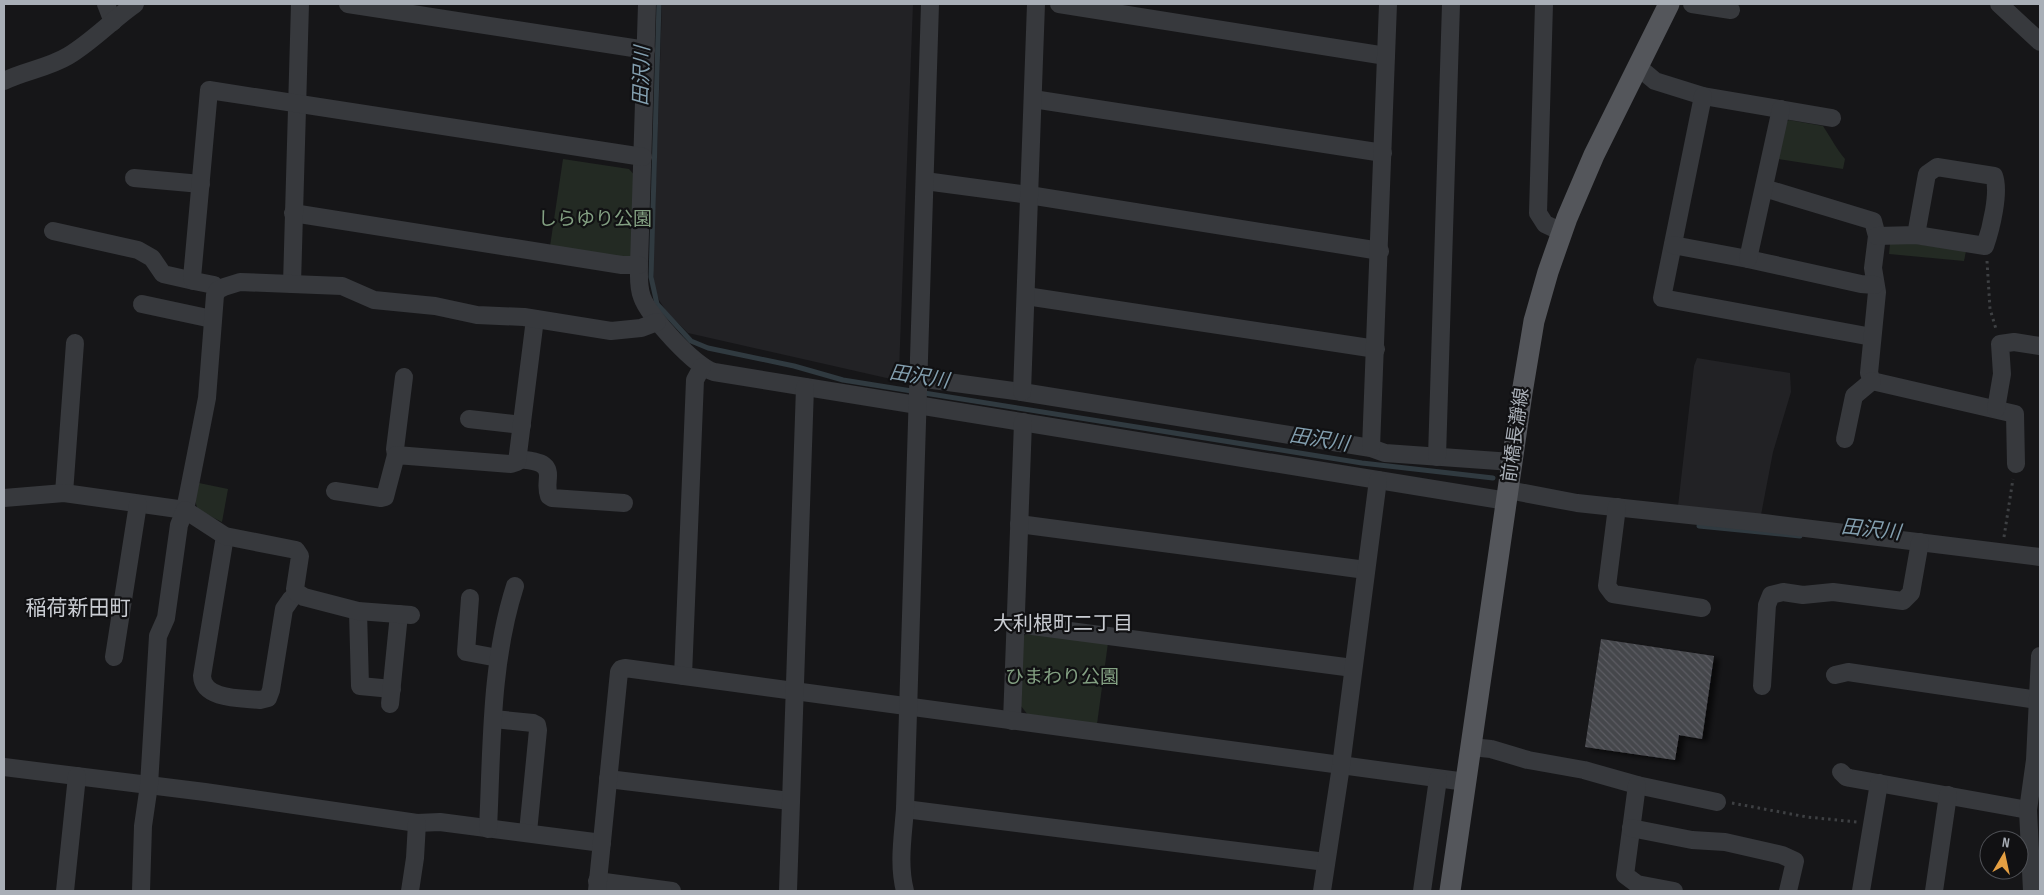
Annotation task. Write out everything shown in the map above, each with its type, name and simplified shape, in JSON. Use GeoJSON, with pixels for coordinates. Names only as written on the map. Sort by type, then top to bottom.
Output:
{"type":"FeatureCollection","features":[{"type":"Feature","properties":{"kind":"main road","name":"前橋長瀞線"},"geometry":{"type":"LineString","coordinates":[[1450,891],[1534,321],[1562,232],[1594,155],[1669,4]]}},
{"type":"Feature","properties":{"kind":"street"},"geometry":{"type":"LineString","coordinates":[[106,4],[113,22]]}},
{"type":"Feature","properties":{"kind":"street"},"geometry":{"type":"LineString","coordinates":[[4,81],[18,74],[63,59],[80,48],[135,4]]}},
{"type":"Feature","properties":{"kind":"street"},"geometry":{"type":"LineString","coordinates":[[292,284],[300,4]]}},
{"type":"Feature","properties":{"kind":"street"},"geometry":{"type":"LineString","coordinates":[[348,4],[646,50]]}},
{"type":"Feature","properties":{"kind":"street"},"geometry":{"type":"LineString","coordinates":[[648,4],[639,265],[640,290],[642,298],[657,322],[702,367],[714,372],[1378,480],[2040,557]]}},
{"type":"Feature","properties":{"kind":"street"},"geometry":{"type":"LineString","coordinates":[[905,891],[902,875],[930,4]]}},
{"type":"Feature","properties":{"kind":"street"},"geometry":{"type":"LineString","coordinates":[[1022,392],[1036,4]]}},
{"type":"Feature","properties":{"kind":"street"},"geometry":{"type":"LineString","coordinates":[[1059,4],[1386,56]]}},
{"type":"Feature","properties":{"kind":"street"},"geometry":{"type":"LineString","coordinates":[[1371,448],[1388,4]]}},
{"type":"Feature","properties":{"kind":"street"},"geometry":{"type":"LineString","coordinates":[[1437,457],[1452,4]]}},
{"type":"Feature","properties":{"kind":"street"},"geometry":{"type":"LineString","coordinates":[[1544,4],[1538,213],[1545,224],[1562,232]]}},
{"type":"Feature","properties":{"kind":"street"},"geometry":{"type":"LineString","coordinates":[[1692,4],[1731,10]]}},
{"type":"Feature","properties":{"kind":"street"},"geometry":{"type":"LineString","coordinates":[[1999,4],[2038,37]]}},
{"type":"Feature","properties":{"kind":"street"},"geometry":{"type":"LineString","coordinates":[[1637,66],[1655,81],[1703,96],[1832,118]]}},
{"type":"Feature","properties":{"kind":"street"},"geometry":{"type":"LineString","coordinates":[[194,281],[192,278],[209,90],[643,157]]}},
{"type":"Feature","properties":{"kind":"street"},"geometry":{"type":"LineString","coordinates":[[1703,96],[1662,298],[1872,338]]}},
{"type":"Feature","properties":{"kind":"street"},"geometry":{"type":"LineString","coordinates":[[1033,99],[1383,153]]}},
{"type":"Feature","properties":{"kind":"street"},"geometry":{"type":"LineString","coordinates":[[1748,259],[1781,109]]}},
{"type":"Feature","properties":{"kind":"street"},"geometry":{"type":"LineString","coordinates":[[1877,236],[1916,235],[1986,246],[1997,184],[1994,176],[1937,167],[1927,174],[1916,235]]}},
{"type":"Feature","properties":{"kind":"street"},"geometry":{"type":"LineString","coordinates":[[134,178],[201,184]]}},
{"type":"Feature","properties":{"kind":"street"},"geometry":{"type":"LineString","coordinates":[[925,181],[1029,195],[1380,251]]}},
{"type":"Feature","properties":{"kind":"street"},"geometry":{"type":"LineString","coordinates":[[1764,188],[1873,222],[1877,236],[1873,268],[1877,292],[1868,373],[1872,381]]}},
{"type":"Feature","properties":{"kind":"street"},"geometry":{"type":"LineString","coordinates":[[293,213],[622,264],[639,265]]}},
{"type":"Feature","properties":{"kind":"street"},"geometry":{"type":"LineString","coordinates":[[53,231],[138,250],[152,258],[163,274],[214,285],[218,290]]}},
{"type":"Feature","properties":{"kind":"street"},"geometry":{"type":"LineString","coordinates":[[1673,246],[1748,259],[1861,284],[1875,285]]}},
{"type":"Feature","properties":{"kind":"street"},"geometry":{"type":"LineString","coordinates":[[141,891],[142,826],[149,785],[158,636],[166,618],[179,525],[185,510],[207,398],[212,319],[215,295],[218,290],[240,282],[342,286],[374,300],[435,306],[477,315],[516,316],[611,331],[641,328],[657,322]]}},
{"type":"Feature","properties":{"kind":"street"},"geometry":{"type":"LineString","coordinates":[[1026,296],[1376,349]]}},
{"type":"Feature","properties":{"kind":"street"},"geometry":{"type":"LineString","coordinates":[[142,304],[212,319]]}},
{"type":"Feature","properties":{"kind":"street"},"geometry":{"type":"LineString","coordinates":[[518,459],[535,319]]}},
{"type":"Feature","properties":{"kind":"street"},"geometry":{"type":"LineString","coordinates":[[1996,410],[2002,374],[2000,344],[2014,342],[2040,346]]}},
{"type":"Feature","properties":{"kind":"street"},"geometry":{"type":"LineString","coordinates":[[64,494],[75,343]]}},
{"type":"Feature","properties":{"kind":"street"},"geometry":{"type":"LineString","coordinates":[[683,676],[695,380],[702,367]]}},
{"type":"Feature","properties":{"kind":"street"},"geometry":{"type":"LineString","coordinates":[[335,491],[374,497],[385,496],[396,455],[395,449],[404,377]]}},
{"type":"Feature","properties":{"kind":"street"},"geometry":{"type":"LineString","coordinates":[[918,378],[1022,392],[1371,448],[1385,453],[1512,462]]}},
{"type":"Feature","properties":{"kind":"street"},"geometry":{"type":"LineString","coordinates":[[1872,381],[2015,414],[2016,464]]}},
{"type":"Feature","properties":{"kind":"street"},"geometry":{"type":"LineString","coordinates":[[1844,439],[1854,396],[1872,381]]}},
{"type":"Feature","properties":{"kind":"street"},"geometry":{"type":"LineString","coordinates":[[788,891],[805,387]]}},
{"type":"Feature","properties":{"kind":"street"},"geometry":{"type":"LineString","coordinates":[[469,419],[522,425]]}},
{"type":"Feature","properties":{"kind":"street"},"geometry":{"type":"LineString","coordinates":[[1194,450],[1199,421]]}},
{"type":"Feature","properties":{"kind":"street"},"geometry":{"type":"LineString","coordinates":[[1012,720],[1023,422]]}},
{"type":"Feature","properties":{"kind":"street"},"geometry":{"type":"LineString","coordinates":[[396,455],[511,464],[518,459],[538,463],[542,464],[548,472],[546,486],[549,496],[552,498],[624,503]]}},
{"type":"Feature","properties":{"kind":"street"},"geometry":{"type":"LineString","coordinates":[[1322,891],[1341,766],[1378,480]]}},
{"type":"Feature","properties":{"kind":"street"},"geometry":{"type":"LineString","coordinates":[[4,498],[64,494],[185,510],[225,536],[296,550],[300,556],[295,589],[304,597],[358,610],[405,615],[391,696],[360,686],[358,610]]}},
{"type":"Feature","properties":{"kind":"street"},"geometry":{"type":"LineString","coordinates":[[114,657],[138,504]]}},
{"type":"Feature","properties":{"kind":"street"},"geometry":{"type":"LineString","coordinates":[[1617,507],[1607,586],[1613,594],[1702,608]]}},
{"type":"Feature","properties":{"kind":"street"},"geometry":{"type":"LineString","coordinates":[[1019,524],[1366,570]]}},
{"type":"Feature","properties":{"kind":"street"},"geometry":{"type":"LineString","coordinates":[[225,536],[202,676],[203,686],[207,690],[214,694],[260,700],[268,698],[271,690],[284,609],[286,604],[298,593]]}},
{"type":"Feature","properties":{"kind":"street"},"geometry":{"type":"LineString","coordinates":[[1762,686],[1767,605],[1771,595],[1783,592],[1803,595],[1833,592],[1903,601],[1911,593],[1920,542]]}},
{"type":"Feature","properties":{"kind":"street"},"geometry":{"type":"LineString","coordinates":[[488,829],[498,658],[508,606],[515,586]]}},
{"type":"Feature","properties":{"kind":"street"},"geometry":{"type":"LineString","coordinates":[[470,598],[466,652],[498,658]]}},
{"type":"Feature","properties":{"kind":"street"},"geometry":{"type":"LineString","coordinates":[[1016,624],[1353,668]]}},
{"type":"Feature","properties":{"kind":"street"},"geometry":{"type":"LineString","coordinates":[[2032,891],[2028,810],[2033,775],[2040,656]]}},
{"type":"Feature","properties":{"kind":"street"},"geometry":{"type":"LineString","coordinates":[[672,891],[597,886],[618,672],[625,668],[1466,782]]}},
{"type":"Feature","properties":{"kind":"street"},"geometry":{"type":"LineString","coordinates":[[1835,675],[1848,672],[2031,699],[2038,698]]}},
{"type":"Feature","properties":{"kind":"street"},"geometry":{"type":"LineString","coordinates":[[494,719],[537,725],[528,832]]}},
{"type":"Feature","properties":{"kind":"street"},"geometry":{"type":"LineString","coordinates":[[1471,747],[1490,749],[1528,760],[1584,770],[1637,785],[1717,802]]}},
{"type":"Feature","properties":{"kind":"street"},"geometry":{"type":"LineString","coordinates":[[4,767],[149,785],[417,823],[440,822],[602,843]]}},
{"type":"Feature","properties":{"kind":"street"},"geometry":{"type":"LineString","coordinates":[[1841,772],[1846,777],[2028,810]]}},
{"type":"Feature","properties":{"kind":"street"},"geometry":{"type":"LineString","coordinates":[[65,891],[77,776]]}},
{"type":"Feature","properties":{"kind":"street"},"geometry":{"type":"LineString","coordinates":[[608,779],[790,801]]}},
{"type":"Feature","properties":{"kind":"street"},"geometry":{"type":"LineString","coordinates":[[1422,891],[1438,779]]}},
{"type":"Feature","properties":{"kind":"street"},"geometry":{"type":"LineString","coordinates":[[1861,891],[1879,783]]}},
{"type":"Feature","properties":{"kind":"street"},"geometry":{"type":"LineString","coordinates":[[1637,785],[1625,875],[1637,884],[1674,891]]}},
{"type":"Feature","properties":{"kind":"street"},"geometry":{"type":"LineString","coordinates":[[1934,891],[1948,795]]}},
{"type":"Feature","properties":{"kind":"street"},"geometry":{"type":"LineString","coordinates":[[905,809],[1326,862]]}},
{"type":"Feature","properties":{"kind":"street"},"geometry":{"type":"LineString","coordinates":[[410,891],[415,858],[417,823]]}},
{"type":"Feature","properties":{"kind":"street"},"geometry":{"type":"LineString","coordinates":[[1631,828],[1692,840],[1725,842],[1782,855],[1795,861],[1788,891]]}},
{"type":"Feature","properties":{"kind":"path"},"geometry":{"type":"LineString","coordinates":[[1986,246],[1990,309],[2003,343]]}},
{"type":"Feature","properties":{"kind":"path"},"geometry":{"type":"LineString","coordinates":[[2002,552],[2016,464]]}},
{"type":"Feature","properties":{"kind":"path"},"geometry":{"type":"LineString","coordinates":[[1717,802],[1724,801],[1824,819],[1838,819],[1872,825]]}},
{"type":"Feature","properties":{"kind":"shaded area"},"geometry":{"type":"Polygon","coordinates":[[[662,4],[913,4],[899,371],[891,379],[688,333],[666,311],[659,300],[655,291],[653,271],[662,4]]]}},
{"type":"Feature","properties":{"kind":"shaded area"},"geometry":{"type":"Polygon","coordinates":[[[1697,358],[1790,373],[1791,392],[1773,452],[1761,515],[1678,506],[1694,366],[1697,358]]]}},
{"type":"Feature","properties":{"kind":"green space"},"geometry":{"type":"Polygon","coordinates":[[[1789,120],[1823,126],[1845,159],[1843,169],[1778,159],[1784,124],[1789,120]]]}},
{"type":"Feature","properties":{"kind":"green space","name":"しらゆり公園"},"geometry":{"type":"Polygon","coordinates":[[[563,159],[629,169],[637,178],[635,257],[622,265],[549,253],[563,159]]]}},
{"type":"Feature","properties":{"kind":"green space"},"geometry":{"type":"Polygon","coordinates":[[[1890,244],[1917,244],[1966,251],[1964,261],[1889,254],[1890,244]]]}},
{"type":"Feature","properties":{"kind":"green space"},"geometry":{"type":"Polygon","coordinates":[[[199,483],[228,489],[222,522],[198,510],[195,501],[199,483]]]}},
{"type":"Feature","properties":{"kind":"green space","name":"ひまわり公園"},"geometry":{"type":"Polygon","coordinates":[[[1031,632],[1108,643],[1097,724],[1028,715],[1021,706],[1023,636],[1031,632]]]}},
{"type":"Feature","properties":{"kind":"building"},"geometry":{"type":"Polygon","coordinates":[[[1601,639],[1714,656],[1702,739],[1679,735],[1675,760],[1585,747],[1601,639]]]}},
{"type":"Feature","properties":{"kind":"waterway","name":"田沢川"},"geometry":{"type":"LineString","coordinates":[[659,4],[651,277],[657,304],[691,341],[708,348],[794,366],[843,380],[1362,463],[1493,478]]}},
{"type":"Feature","properties":{"kind":"waterway","name":"田沢川"},"geometry":{"type":"LineString","coordinates":[[1699,526],[1800,536]]}},
{"type":"Feature","properties":{"kind":"district","name":"稲荷新田町"},"geometry":{"type":"Point","coordinates":[78,608]}},
{"type":"Feature","properties":{"kind":"district","name":"大利根町二丁目"},"geometry":{"type":"Point","coordinates":[1063,624]}}]}
